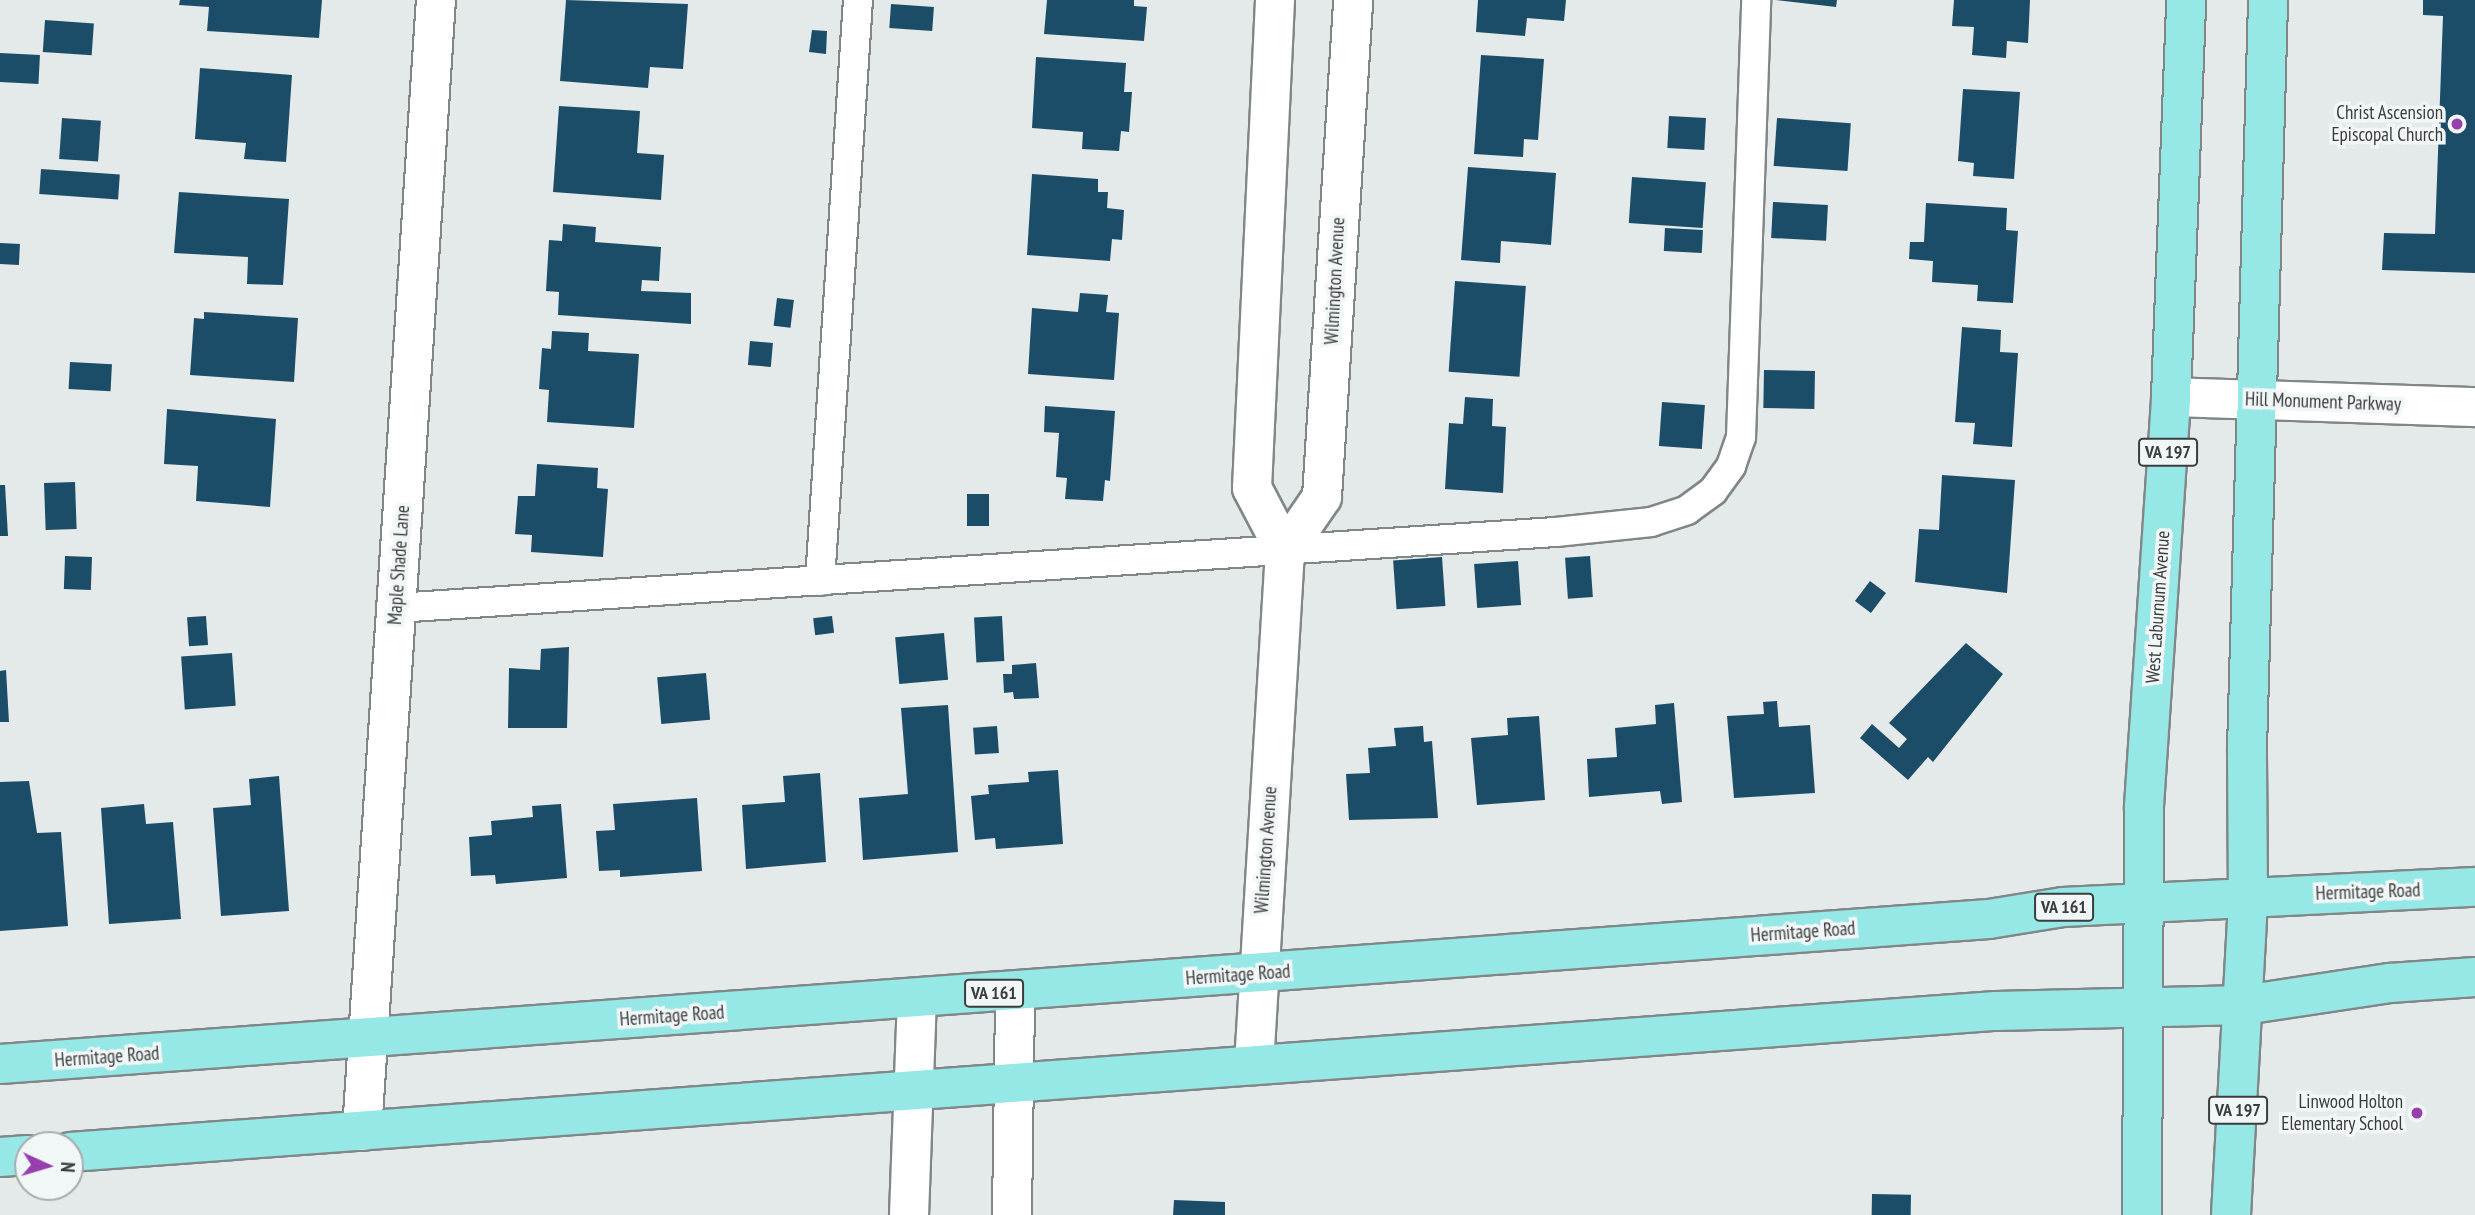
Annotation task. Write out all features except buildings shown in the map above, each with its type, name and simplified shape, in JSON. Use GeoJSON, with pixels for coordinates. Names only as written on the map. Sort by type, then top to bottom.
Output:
{"type":"FeatureCollection","features":[{"type":"Feature","properties":{"kind":"main road","name":"West Laburnum Avenue"},"geometry":{"type":"LineString","coordinates":[[2142,1215],[2140,904],[2171,397],[2186,0]]}},
{"type":"Feature","properties":{"kind":"main road","name":"VA 197"},"geometry":{"type":"LineString","coordinates":[[2231,1215],[2248,899],[2255,400],[2268,0]]}},
{"type":"Feature","properties":{"kind":"main road","name":"Hermitage Road"},"geometry":{"type":"LineString","coordinates":[[0,1064],[1258,973],[2140,904],[2475,887]]}},
{"type":"Feature","properties":{"kind":"main road"},"geometry":{"type":"LineString","coordinates":[[84,1151],[1996,1011],[2141,1010],[2244,1005],[2390,983],[2475,977]]}},
{"type":"Feature","properties":{"kind":"street","name":"Maple Shade Lane"},"geometry":{"type":"LineString","coordinates":[[362,1131],[436,0]]}},
{"type":"Feature","properties":{"kind":"street"},"geometry":{"type":"LineString","coordinates":[[1275,0],[1252,488],[1285,551]]}},
{"type":"Feature","properties":{"kind":"street","name":"Wilmington Avenue"},"geometry":{"type":"LineString","coordinates":[[1254,1065],[1285,551],[1322,497],[1353,0]]}},
{"type":"Feature","properties":{"kind":"street","name":"Hill Monument Parkway"},"geometry":{"type":"LineString","coordinates":[[2171,397],[2475,407]]}},
{"type":"Feature","properties":{"kind":"street"},"geometry":{"type":"LineString","coordinates":[[1012,1215],[1016,1083],[1015,991]]}},
{"type":"Feature","properties":{"kind":"street"},"geometry":{"type":"LineString","coordinates":[[909,1215],[917,998]]}},
{"type":"Feature","properties":{"kind":"lane"},"geometry":{"type":"LineString","coordinates":[[820,581],[858,0]]}},
{"type":"Feature","properties":{"kind":"lane"},"geometry":{"type":"LineString","coordinates":[[396,608],[1285,551],[1651,522],[1687,510],[1713,491],[1731,466],[1744,410],[1756,0]]}},
{"type":"Feature","properties":{"kind":"place","name":"Christ Ascension Episcopal Church"},"geometry":{"type":"Point","coordinates":[2457,124]}},
{"type":"Feature","properties":{"kind":"place","name":"Linwood Holton Elementary School"},"geometry":{"type":"Point","coordinates":[2417,1113]}}]}
